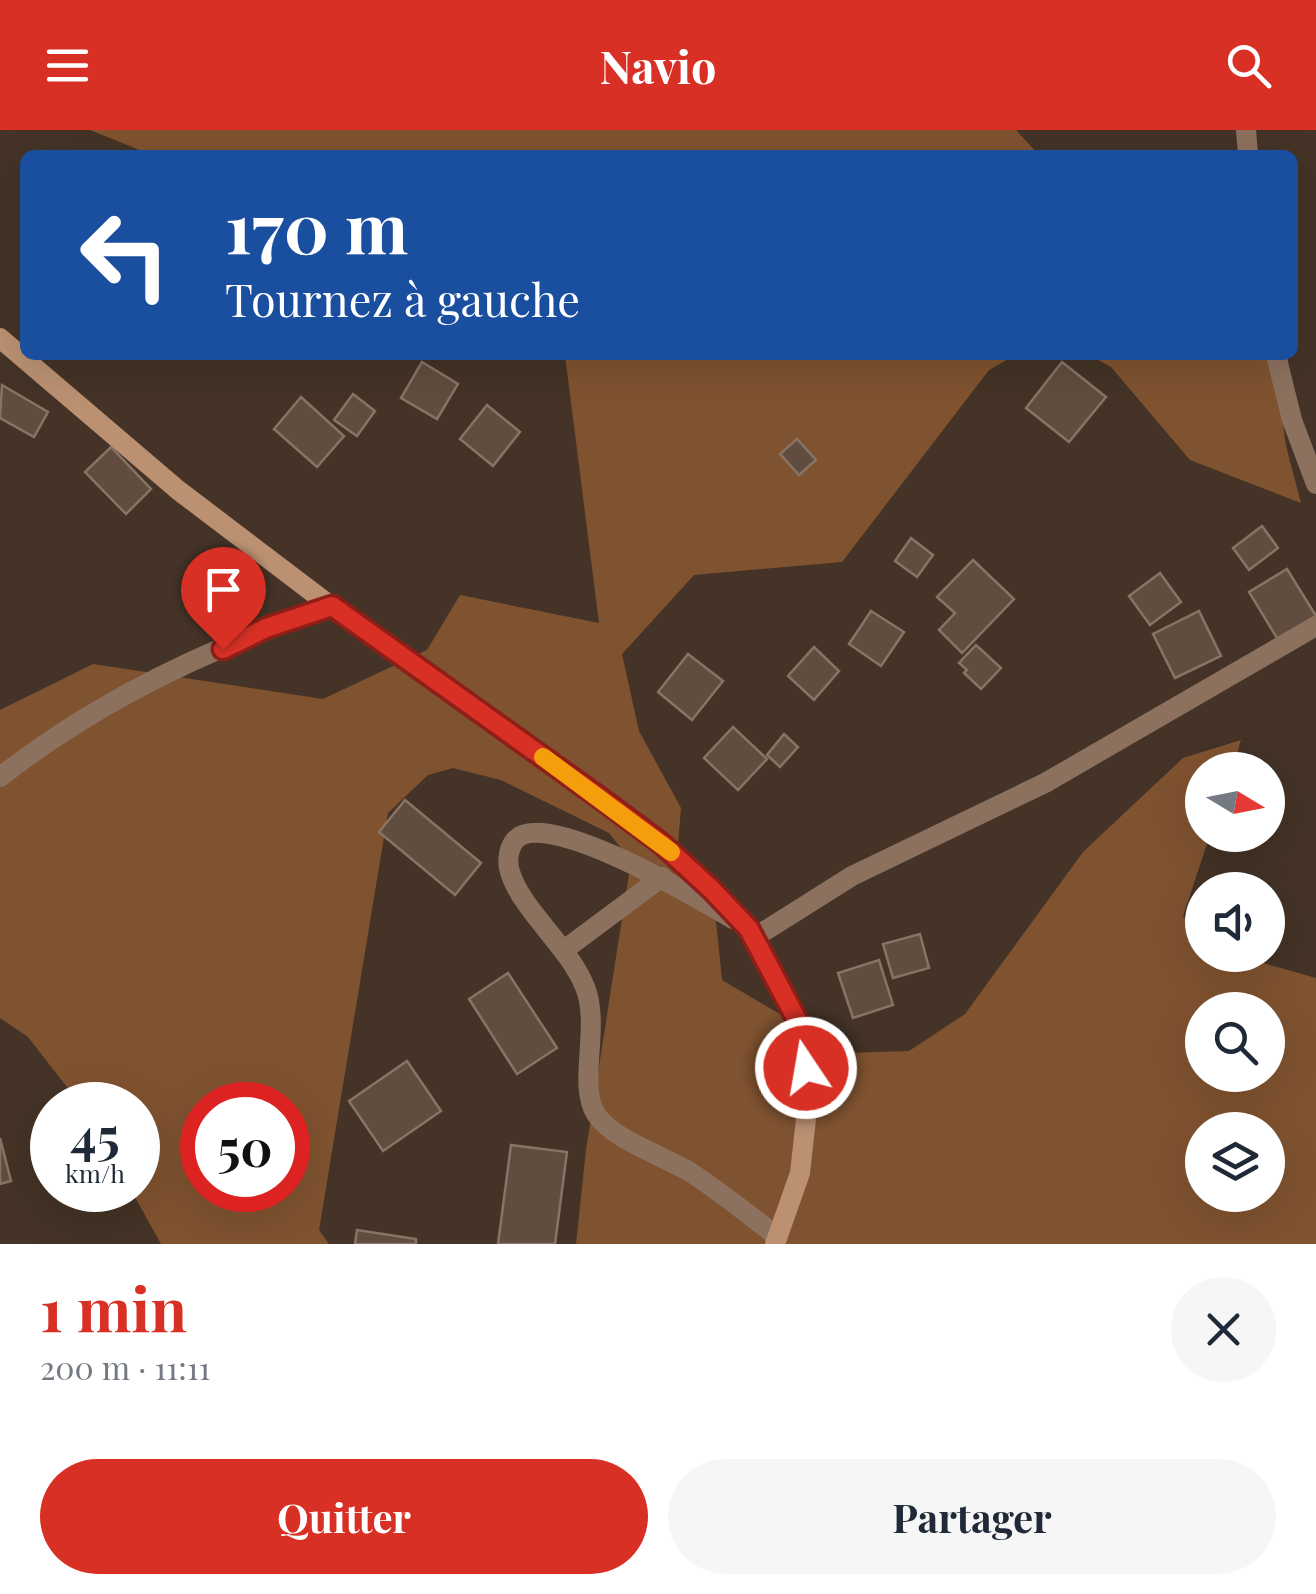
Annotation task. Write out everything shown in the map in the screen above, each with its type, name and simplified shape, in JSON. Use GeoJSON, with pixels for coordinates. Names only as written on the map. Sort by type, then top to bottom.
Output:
{"type":"FeatureCollection","features":[{"type":"Feature","properties":{"kind":"main road"},"geometry":{"type":"LineString","coordinates":[[0,338],[20,355]]}},
{"type":"Feature","properties":{"kind":"main road"},"geometry":{"type":"LineString","coordinates":[[26,360],[178,490],[662,844],[751,934],[796,1018],[806,1068],[800,1173],[777,1241]]}},
{"type":"Feature","properties":{"kind":"street"},"geometry":{"type":"LineString","coordinates":[[1277,360],[1292,420],[1316,484]]}},
{"type":"Feature","properties":{"kind":"street"},"geometry":{"type":"LineString","coordinates":[[0,776],[42,744],[131,690],[266,628],[332,606]]}},
{"type":"Feature","properties":{"kind":"street"},"geometry":{"type":"LineString","coordinates":[[777,1241],[692,1174],[614,1131],[596,1114],[589,1090],[593,1026],[585,988],[564,950],[509,871],[508,854],[514,839],[526,832],[548,834],[599,849],[662,878],[751,934],[852,876],[1045,783],[1316,626]]}},
{"type":"Feature","properties":{"kind":"street"},"geometry":{"type":"LineString","coordinates":[[564,950],[662,878]]}},
{"type":"Feature","properties":{"kind":"shaded area"},"geometry":{"type":"Polygon","coordinates":[[[90,130],[1016,130],[1034,150],[140,150],[90,130]]]}},
{"type":"Feature","properties":{"kind":"shaded area"},"geometry":{"type":"Polygon","coordinates":[[[566,360],[1006,360],[989,370],[842,562],[694,575],[622,654],[639,731],[681,808],[676,867],[716,921],[722,980],[846,1053],[909,1051],[965,1014],[1083,852],[1185,757],[1185,852],[1204,852],[1198,872],[1185,872],[1185,972],[1285,969],[1316,978],[1316,1244],[576,1244],[586,1150],[631,861],[609,833],[501,780],[453,768],[428,775],[388,813],[319,1230],[329,1244],[161,1244],[143,1212],[160,1212],[160,1082],[63,1082],[28,1037],[0,1018],[0,710],[93,664],[323,699],[427,650],[460,595],[599,623],[566,360]]]}},
{"type":"Feature","properties":{"kind":"shaded area"},"geometry":{"type":"Polygon","coordinates":[[[1098,360],[1274,360],[1286,446],[1301,503],[1190,460],[1111,367],[1098,360]]]}},
{"type":"Feature","properties":{"kind":"shaded area"},"geometry":{"type":"Polygon","coordinates":[[[1241,740],[1237,752],[1202,752],[1241,740]]]}},
{"type":"Feature","properties":{"kind":"building"},"geometry":{"type":"Polygon","coordinates":[[[422,362],[458,384],[437,419],[401,398],[422,362]]]}},
{"type":"Feature","properties":{"kind":"building"},"geometry":{"type":"Polygon","coordinates":[[[1062,362],[1106,397],[1069,442],[1026,408],[1062,362]]]}},
{"type":"Feature","properties":{"kind":"building"},"geometry":{"type":"Polygon","coordinates":[[[2,385],[48,412],[34,437],[0,418],[2,385]]]}},
{"type":"Feature","properties":{"kind":"building"},"geometry":{"type":"Polygon","coordinates":[[[353,394],[375,411],[357,436],[334,420],[353,394]]]}},
{"type":"Feature","properties":{"kind":"building"},"geometry":{"type":"Polygon","coordinates":[[[301,397],[344,436],[317,467],[274,429],[301,397]]]}},
{"type":"Feature","properties":{"kind":"building"},"geometry":{"type":"Polygon","coordinates":[[[487,405],[520,432],[493,466],[460,439],[487,405]]]}},
{"type":"Feature","properties":{"kind":"building"},"geometry":{"type":"Polygon","coordinates":[[[797,439],[816,460],[799,475],[780,454],[797,439]]]}},
{"type":"Feature","properties":{"kind":"building"},"geometry":{"type":"Polygon","coordinates":[[[111,447],[151,489],[126,514],[85,472],[111,447]]]}},
{"type":"Feature","properties":{"kind":"building"},"geometry":{"type":"Polygon","coordinates":[[[1262,526],[1278,548],[1249,570],[1233,548],[1262,526]]]}},
{"type":"Feature","properties":{"kind":"building"},"geometry":{"type":"Polygon","coordinates":[[[911,538],[933,555],[917,577],[895,561],[911,538]]]}},
{"type":"Feature","properties":{"kind":"building"},"geometry":{"type":"Polygon","coordinates":[[[973,560],[1014,599],[962,653],[939,630],[955,613],[937,597],[973,560]]]}},
{"type":"Feature","properties":{"kind":"building"},"geometry":{"type":"Polygon","coordinates":[[[1287,569],[1316,616],[1280,643],[1249,592],[1287,569]]]}},
{"type":"Feature","properties":{"kind":"building"},"geometry":{"type":"Polygon","coordinates":[[[1160,573],[1181,602],[1150,625],[1129,596],[1160,573]]]}},
{"type":"Feature","properties":{"kind":"building"},"geometry":{"type":"Polygon","coordinates":[[[871,611],[904,632],[881,666],[849,644],[871,611]]]}},
{"type":"Feature","properties":{"kind":"building"},"geometry":{"type":"Polygon","coordinates":[[[1199,611],[1221,656],[1175,678],[1153,634],[1199,611]]]}},
{"type":"Feature","properties":{"kind":"building"},"geometry":{"type":"Polygon","coordinates":[[[976,645],[1001,668],[981,689],[959,663],[976,645]]]}},
{"type":"Feature","properties":{"kind":"building"},"geometry":{"type":"Polygon","coordinates":[[[814,647],[839,671],[814,700],[788,676],[814,647]]]}},
{"type":"Feature","properties":{"kind":"building"},"geometry":{"type":"Polygon","coordinates":[[[688,654],[723,681],[692,720],[658,692],[688,654]]]}},
{"type":"Feature","properties":{"kind":"building"},"geometry":{"type":"Polygon","coordinates":[[[733,727],[767,759],[738,790],[704,758],[733,727]]]}},
{"type":"Feature","properties":{"kind":"building"},"geometry":{"type":"Polygon","coordinates":[[[784,734],[798,747],[780,767],[767,755],[784,734]]]}},
{"type":"Feature","properties":{"kind":"building"},"geometry":{"type":"Polygon","coordinates":[[[405,800],[481,863],[455,895],[379,832],[405,800]]]}},
{"type":"Feature","properties":{"kind":"building"},"geometry":{"type":"Polygon","coordinates":[[[920,934],[929,968],[893,978],[883,944],[920,934]]]}},
{"type":"Feature","properties":{"kind":"building"},"geometry":{"type":"Polygon","coordinates":[[[879,960],[893,1005],[853,1018],[838,973],[879,960]]]}},
{"type":"Feature","properties":{"kind":"building"},"geometry":{"type":"Polygon","coordinates":[[[508,973],[557,1048],[517,1074],[469,999],[508,973]]]}},
{"type":"Feature","properties":{"kind":"building"},"geometry":{"type":"Polygon","coordinates":[[[407,1061],[441,1111],[383,1151],[349,1101],[407,1061]]]}},
{"type":"Feature","properties":{"kind":"building"},"geometry":{"type":"Polygon","coordinates":[[[0,1138],[11,1181],[0,1184],[0,1138]]]}},
{"type":"Feature","properties":{"kind":"building"},"geometry":{"type":"Polygon","coordinates":[[[511,1145],[567,1152],[555,1244],[498,1244],[511,1145]]]}},
{"type":"Feature","properties":{"kind":"building"},"geometry":{"type":"Polygon","coordinates":[[[357,1230],[416,1239],[416,1244],[355,1244],[357,1230]]]}},
{"type":"Feature","properties":{"kind":"slow traffic"},"geometry":{"type":"LineString","coordinates":[[543,757],[671,852]]}},
{"type":"Feature","properties":{"kind":"route"},"geometry":{"type":"LineString","coordinates":[[223,649],[266,628],[332,606],[575,780],[662,844],[749,929],[796,1018],[806,1068]]}}]}
